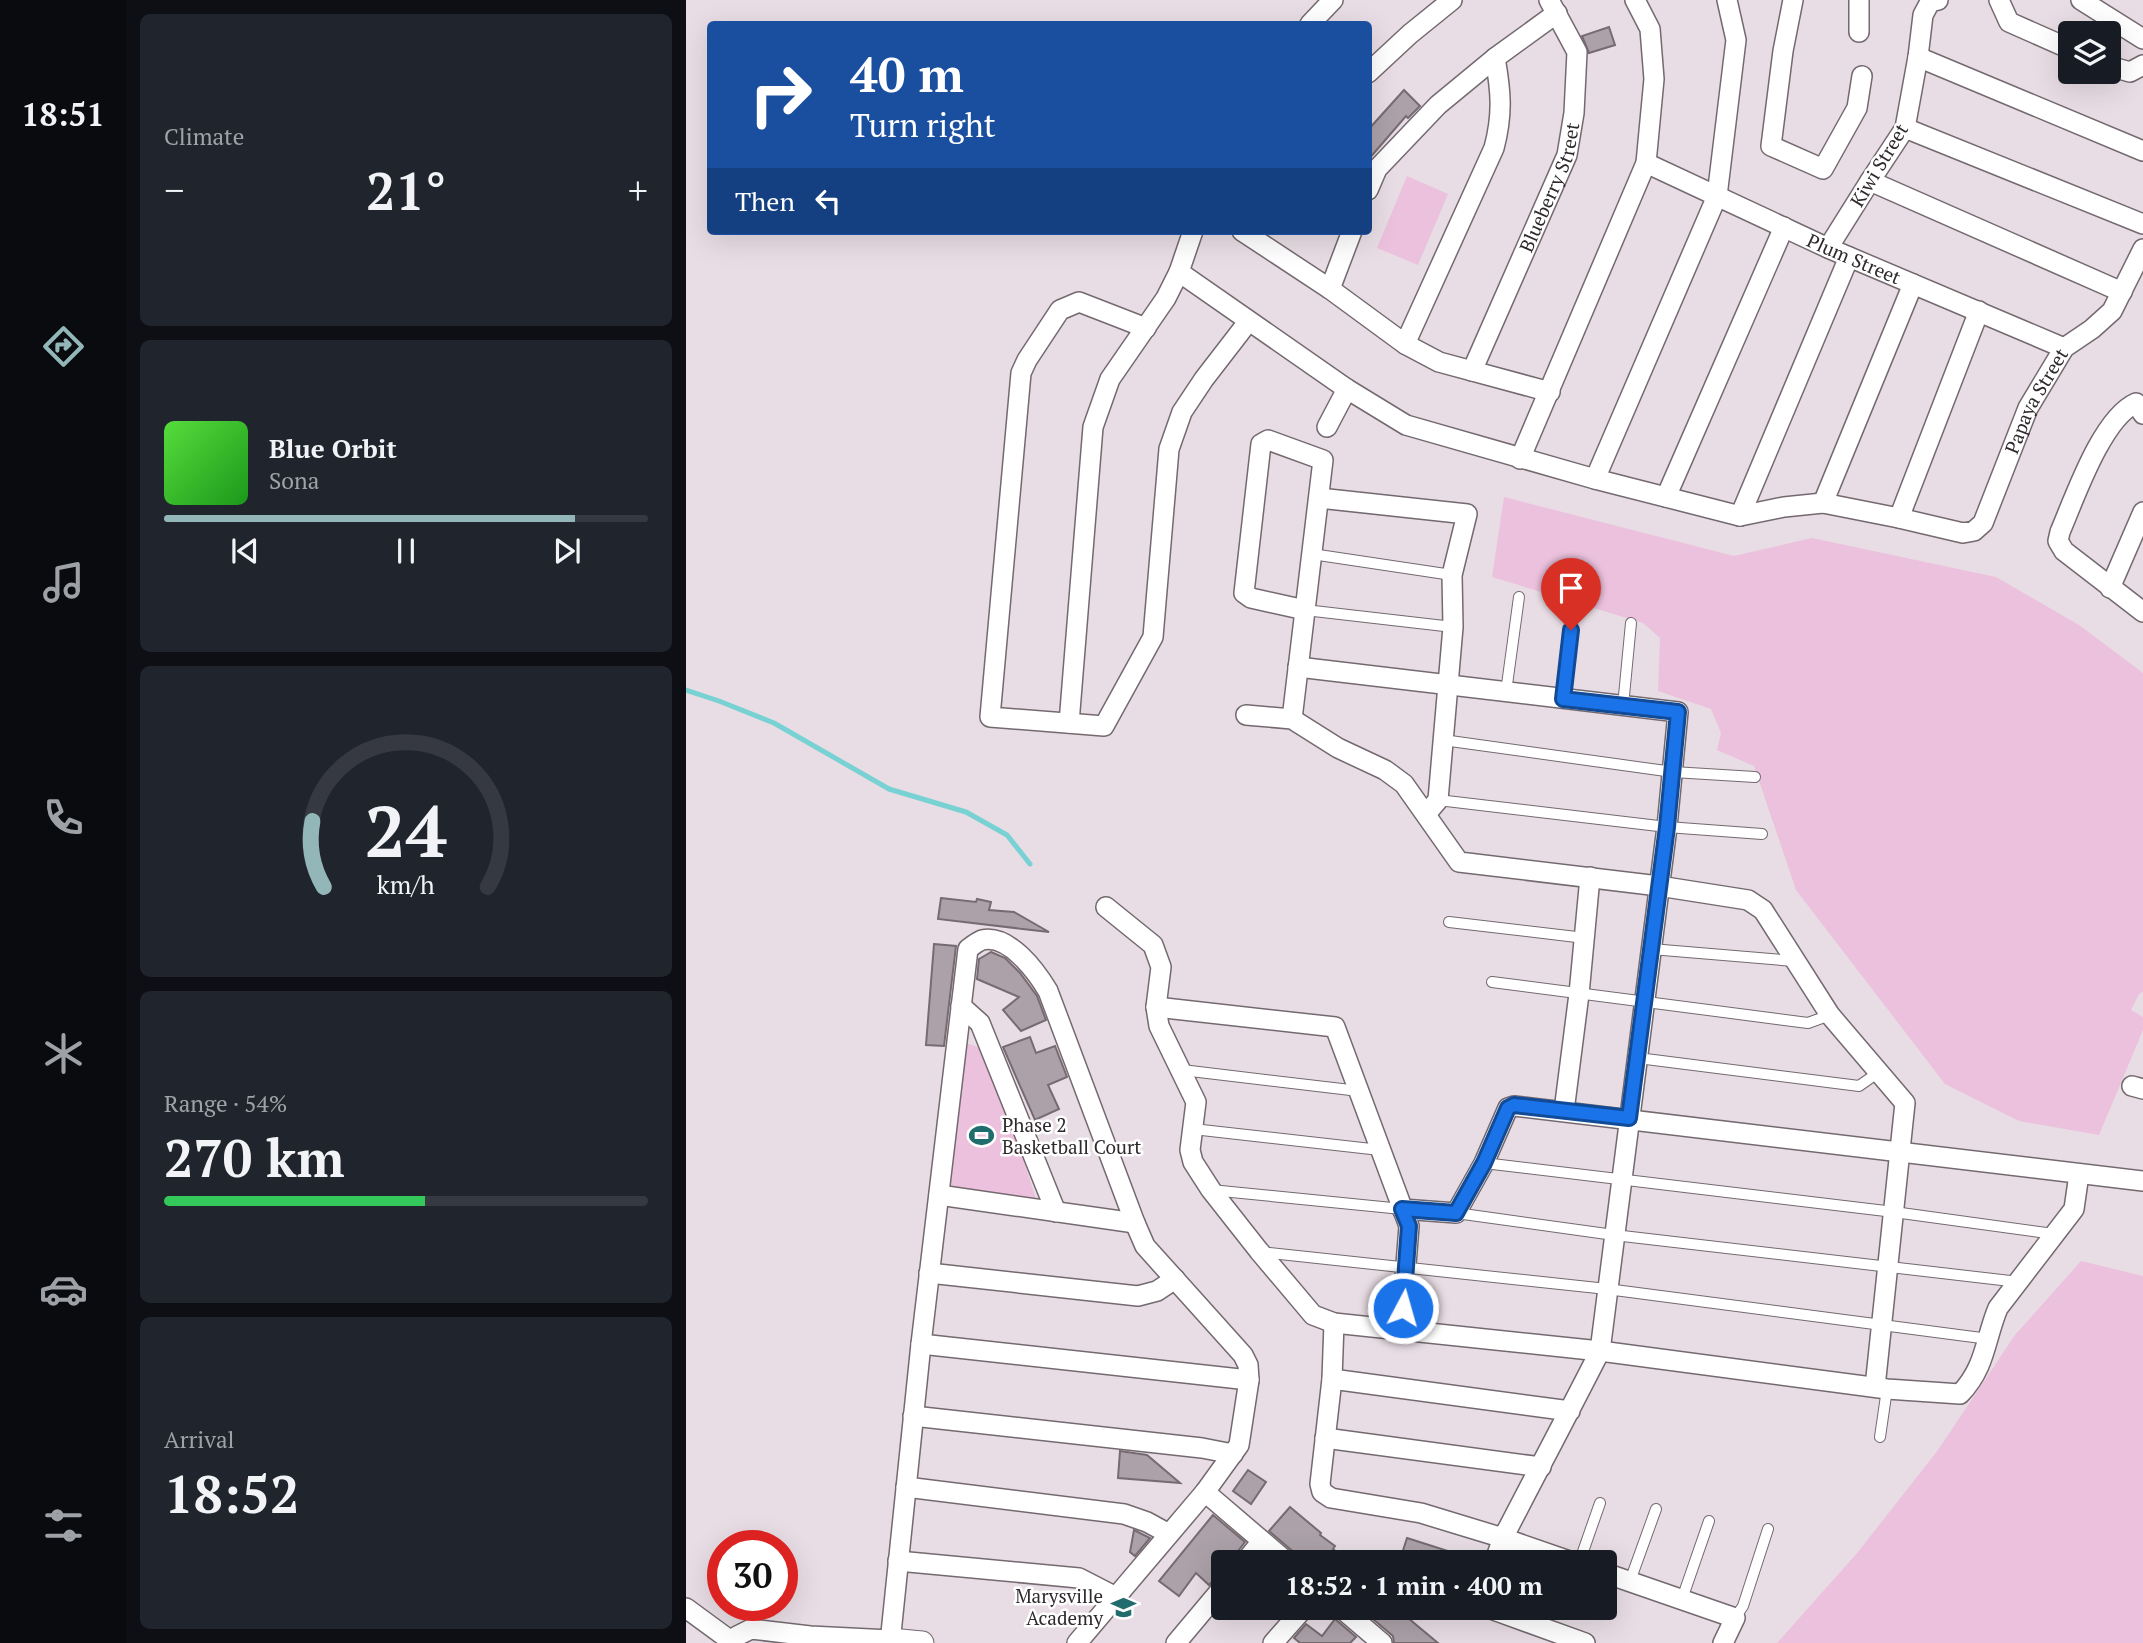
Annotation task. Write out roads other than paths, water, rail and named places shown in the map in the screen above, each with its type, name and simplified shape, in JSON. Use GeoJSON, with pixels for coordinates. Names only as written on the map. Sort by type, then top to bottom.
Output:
{"type":"FeatureCollection","features":[{"type":"Feature","properties":{"kind":"street"},"geometry":{"type":"LineString","coordinates":[[1313,21],[1333,0]]}},
{"type":"Feature","properties":{"kind":"street"},"geometry":{"type":"LineString","coordinates":[[1372,69],[1452,0]]}},
{"type":"Feature","properties":{"kind":"street"},"geometry":{"type":"LineString","coordinates":[[1520,459],[1646,163],[1654,79],[1650,29],[1635,0]]}},
{"type":"Feature","properties":{"kind":"street"},"geometry":{"type":"LineString","coordinates":[[1595,479],[1717,196],[1736,40],[1727,0]]}},
{"type":"Feature","properties":{"kind":"street"},"geometry":{"type":"LineString","coordinates":[[1793,0],[1783,51],[1771,146],[1823,169],[1857,108],[1862,76]]}},
{"type":"Feature","properties":{"kind":"street"},"geometry":{"type":"LineString","coordinates":[[1859,0],[1859,32]]}},
{"type":"Feature","properties":{"kind":"street","name":"Kiwi Street"},"geometry":{"type":"LineString","coordinates":[[1828,248],[1905,128],[1923,15],[1930,2],[1938,0]]}},
{"type":"Feature","properties":{"kind":"street"},"geometry":{"type":"LineString","coordinates":[[1999,0],[2009,22],[2058,44]]}},
{"type":"Feature","properties":{"kind":"street"},"geometry":{"type":"LineString","coordinates":[[2081,0],[2143,39]]}},
{"type":"Feature","properties":{"kind":"street"},"geometry":{"type":"LineString","coordinates":[[1372,181],[1377,169],[1438,105],[1553,7]]}},
{"type":"Feature","properties":{"kind":"street","name":"Blueberry Street"},"geometry":{"type":"LineString","coordinates":[[1472,371],[1567,155],[1575,101],[1577,52],[1553,7]]}},
{"type":"Feature","properties":{"kind":"street"},"geometry":{"type":"LineString","coordinates":[[1918,57],[2143,151]]}},
{"type":"Feature","properties":{"kind":"street"},"geometry":{"type":"LineString","coordinates":[[1405,344],[1494,148],[1501,123],[1500,84],[1494,58]]}},
{"type":"Feature","properties":{"kind":"street"},"geometry":{"type":"LineString","coordinates":[[2121,69],[2130,72],[2143,65]]}},
{"type":"Feature","properties":{"kind":"street"},"geometry":{"type":"LineString","coordinates":[[1905,128],[2143,224]]}},
{"type":"Feature","properties":{"kind":"street","name":"Plum Street"},"geometry":{"type":"LineString","coordinates":[[1646,163],[1828,248],[2064,348]]}},
{"type":"Feature","properties":{"kind":"street"},"geometry":{"type":"LineString","coordinates":[[1870,181],[2122,292]]}},
{"type":"Feature","properties":{"kind":"street"},"geometry":{"type":"LineString","coordinates":[[1666,497],[1784,227]]}},
{"type":"Feature","properties":{"kind":"street"},"geometry":{"type":"LineString","coordinates":[[1069,723],[1093,427],[1110,379],[1166,298],[1192,235]]}},
{"type":"Feature","properties":{"kind":"street"},"geometry":{"type":"LineString","coordinates":[[1330,289],[1350,235]]}},
{"type":"Feature","properties":{"kind":"street"},"geometry":{"type":"LineString","coordinates":[[1271,239],[1330,289],[1405,344],[1439,362],[1550,392]]}},
{"type":"Feature","properties":{"kind":"street","name":"Papaya Street"},"geometry":{"type":"LineString","coordinates":[[1899,517],[1963,533],[1974,531],[1983,523],[2028,408],[2064,348],[2112,311],[2143,249]]}},
{"type":"Feature","properties":{"kind":"street"},"geometry":{"type":"LineString","coordinates":[[1740,516],[1849,257]]}},
{"type":"Feature","properties":{"kind":"street"},"geometry":{"type":"LineString","coordinates":[[1178,272],[1347,389],[1406,425],[1520,459],[1740,516],[1823,503],[1899,517],[1979,311]]}},
{"type":"Feature","properties":{"kind":"street"},"geometry":{"type":"LineString","coordinates":[[1823,503],[1913,284]]}},
{"type":"Feature","properties":{"kind":"street"},"geometry":{"type":"LineString","coordinates":[[1146,328],[1079,302],[1060,310],[1021,373],[990,717],[1104,726],[1153,636],[1169,449],[1182,412],[1248,322]]}},
{"type":"Feature","properties":{"kind":"street"},"geometry":{"type":"LineString","coordinates":[[1327,427],[1347,389]]}},
{"type":"Feature","properties":{"kind":"street"},"geometry":{"type":"LineString","coordinates":[[2143,414],[2136,403],[2124,408],[2103,435],[2058,541],[2064,551],[2143,612]]}},
{"type":"Feature","properties":{"kind":"street"},"geometry":{"type":"LineString","coordinates":[[1293,719],[1323,460],[1268,440],[1261,444],[1244,593],[1251,598],[1305,610]]}},
{"type":"Feature","properties":{"kind":"street"},"geometry":{"type":"LineString","coordinates":[[1319,498],[1467,514],[1452,575],[1453,627],[1448,686],[1443,740],[1432,807]]}},
{"type":"Feature","properties":{"kind":"street"},"geometry":{"type":"LineString","coordinates":[[2110,588],[2143,512]]}},
{"type":"Feature","properties":{"kind":"street"},"geometry":{"type":"LineString","coordinates":[[1298,667],[1678,712],[1667,827],[1600,1351],[1499,1550]]}},
{"type":"Feature","properties":{"kind":"street"},"geometry":{"type":"LineString","coordinates":[[1246,715],[1293,719],[1338,748],[1385,770],[1432,807],[1459,862],[1659,886],[1748,900],[1756,904],[1770,919],[1829,1015],[1905,1103],[1882,1323],[1881,1388]]}},
{"type":"Feature","properties":{"kind":"street"},"geometry":{"type":"LineString","coordinates":[[1564,1111],[1590,877]]}},
{"type":"Feature","properties":{"kind":"street"},"geometry":{"type":"LineString","coordinates":[[1106,907],[1153,944],[1161,967],[1156,1007],[1159,1026],[1196,1102],[1190,1150],[1193,1162],[1211,1190],[1313,1315],[1334,1322],[1600,1351],[1881,1388],[1960,1394],[1981,1365],[1990,1339],[1991,1324],[1998,1308],[2074,1209],[2079,1174]]}},
{"type":"Feature","properties":{"kind":"street"},"geometry":{"type":"LineString","coordinates":[[890,1642],[921,1344],[968,949],[980,941],[994,940],[1016,951],[1036,971],[1048,991],[1145,1246],[1243,1355],[1248,1365],[1249,1380],[1239,1445],[1205,1492],[1077,1643]]}},
{"type":"Feature","properties":{"kind":"street"},"geometry":{"type":"LineString","coordinates":[[961,1006],[980,1023],[1056,1212]]}},
{"type":"Feature","properties":{"kind":"street"},"geometry":{"type":"LineString","coordinates":[[1156,1007],[1335,1027],[1409,1226],[1401,1329]]}},
{"type":"Feature","properties":{"kind":"street"},"geometry":{"type":"LineString","coordinates":[[1402,1209],[1456,1213],[1484,1163],[1508,1108],[1514,1105],[2143,1181]]}},
{"type":"Feature","properties":{"kind":"street"},"geometry":{"type":"LineString","coordinates":[[939,1195],[1135,1223]]}},
{"type":"Feature","properties":{"kind":"street"},"geometry":{"type":"LineString","coordinates":[[929,1273],[1138,1296],[1157,1291],[1175,1279]]}},
{"type":"Feature","properties":{"kind":"street"},"geometry":{"type":"LineString","coordinates":[[1334,1322],[1332,1379],[1320,1484],[1322,1492],[1331,1498],[1420,1513],[1539,1550]]}},
{"type":"Feature","properties":{"kind":"street"},"geometry":{"type":"LineString","coordinates":[[921,1344],[1249,1380]]}},
{"type":"Feature","properties":{"kind":"street"},"geometry":{"type":"LineString","coordinates":[[1332,1379],[1570,1411]]}},
{"type":"Feature","properties":{"kind":"street"},"geometry":{"type":"LineString","coordinates":[[913,1416],[1202,1448],[1233,1454]]}},
{"type":"Feature","properties":{"kind":"street"},"geometry":{"type":"LineString","coordinates":[[1325,1438],[1541,1467]]}},
{"type":"Feature","properties":{"kind":"street"},"geometry":{"type":"LineString","coordinates":[[906,1487],[1124,1514],[1170,1534]]}},
{"type":"Feature","properties":{"kind":"street"},"geometry":{"type":"LineString","coordinates":[[1205,1492],[1273,1550]]}},
{"type":"Feature","properties":{"kind":"street"},"geometry":{"type":"LineString","coordinates":[[1255,1550],[1262,1541]]}},
{"type":"Feature","properties":{"kind":"street"},"geometry":{"type":"LineString","coordinates":[[898,1561],[1079,1578],[1116,1597]]}},
{"type":"Feature","properties":{"kind":"street"},"geometry":{"type":"LineString","coordinates":[[1617,1577],[1735,1618],[1723,1643]]}},
{"type":"Feature","properties":{"kind":"street"},"geometry":{"type":"LineString","coordinates":[[1176,1643],[1211,1601]]}},
{"type":"Feature","properties":{"kind":"street"},"geometry":{"type":"LineString","coordinates":[[686,1608],[740,1639],[810,1636],[922,1643]]}},
{"type":"Feature","properties":{"kind":"street"},"geometry":{"type":"LineString","coordinates":[[1273,1643],[1293,1620]]}},
{"type":"Feature","properties":{"kind":"street"},"geometry":{"type":"LineString","coordinates":[[1353,1620],[1374,1641]]}},
{"type":"Feature","properties":{"kind":"street"},"geometry":{"type":"LineString","coordinates":[[1521,1620],[1585,1643]]}},
{"type":"Feature","properties":{"kind":"lane"},"geometry":{"type":"LineString","coordinates":[[1312,554],[1452,575]]}},
{"type":"Feature","properties":{"kind":"lane"},"geometry":{"type":"LineString","coordinates":[[1506,692],[1519,597]]}},
{"type":"Feature","properties":{"kind":"lane"},"geometry":{"type":"LineString","coordinates":[[1563,699],[1573,607]]}},
{"type":"Feature","properties":{"kind":"lane"},"geometry":{"type":"LineString","coordinates":[[1305,610],[1453,627]]}},
{"type":"Feature","properties":{"kind":"lane"},"geometry":{"type":"LineString","coordinates":[[1623,706],[1631,623]]}},
{"type":"Feature","properties":{"kind":"lane"},"geometry":{"type":"LineString","coordinates":[[1443,740],[1673,772],[1755,777]]}},
{"type":"Feature","properties":{"kind":"lane"},"geometry":{"type":"LineString","coordinates":[[1432,807],[1762,834]]}},
{"type":"Feature","properties":{"kind":"lane"},"geometry":{"type":"LineString","coordinates":[[1449,922],[1585,939]]}},
{"type":"Feature","properties":{"kind":"lane"},"geometry":{"type":"LineString","coordinates":[[1651,949],[1795,961]]}},
{"type":"Feature","properties":{"kind":"lane"},"geometry":{"type":"LineString","coordinates":[[1492,982],[1808,1023],[1829,1015]]}},
{"type":"Feature","properties":{"kind":"lane"},"geometry":{"type":"LineString","coordinates":[[1637,1058],[1859,1086],[1880,1072]]}},
{"type":"Feature","properties":{"kind":"lane"},"geometry":{"type":"LineString","coordinates":[[1182,1070],[1360,1091]]}},
{"type":"Feature","properties":{"kind":"lane"},"geometry":{"type":"LineString","coordinates":[[1193,1129],[1381,1150]]}},
{"type":"Feature","properties":{"kind":"lane"},"geometry":{"type":"LineString","coordinates":[[1484,1163],[2055,1234]]}},
{"type":"Feature","properties":{"kind":"lane"},"geometry":{"type":"LineString","coordinates":[[1211,1190],[1402,1209]]}},
{"type":"Feature","properties":{"kind":"lane"},"geometry":{"type":"LineString","coordinates":[[1456,1213],[1614,1235],[2020,1282]]}},
{"type":"Feature","properties":{"kind":"lane"},"geometry":{"type":"LineString","coordinates":[[1259,1251],[1608,1289],[1990,1339]]}},
{"type":"Feature","properties":{"kind":"lane"},"geometry":{"type":"LineString","coordinates":[[1880,1437],[1881,1388]]}},
{"type":"Feature","properties":{"kind":"lane"},"geometry":{"type":"LineString","coordinates":[[1582,1550],[1600,1503]]}},
{"type":"Feature","properties":{"kind":"lane"},"geometry":{"type":"LineString","coordinates":[[1630,1581],[1656,1509]]}},
{"type":"Feature","properties":{"kind":"lane"},"geometry":{"type":"LineString","coordinates":[[1682,1599],[1709,1521]]}},
{"type":"Feature","properties":{"kind":"lane"},"geometry":{"type":"LineString","coordinates":[[1735,1618],[1743,1606],[1768,1529]]}},
{"type":"Feature","properties":{"kind":"waterway"},"geometry":{"type":"LineString","coordinates":[[686,690],[774,723],[889,789],[966,812],[1007,835],[1030,864],[1026,859]]}},
{"type":"Feature","properties":{"kind":"place","name":"Phase 2 Basketball Court"},"geometry":{"type":"Point","coordinates":[982,1136]}},
{"type":"Feature","properties":{"kind":"place","name":"Marysville Academy"},"geometry":{"type":"Point","coordinates":[1123,1607]}}]}
